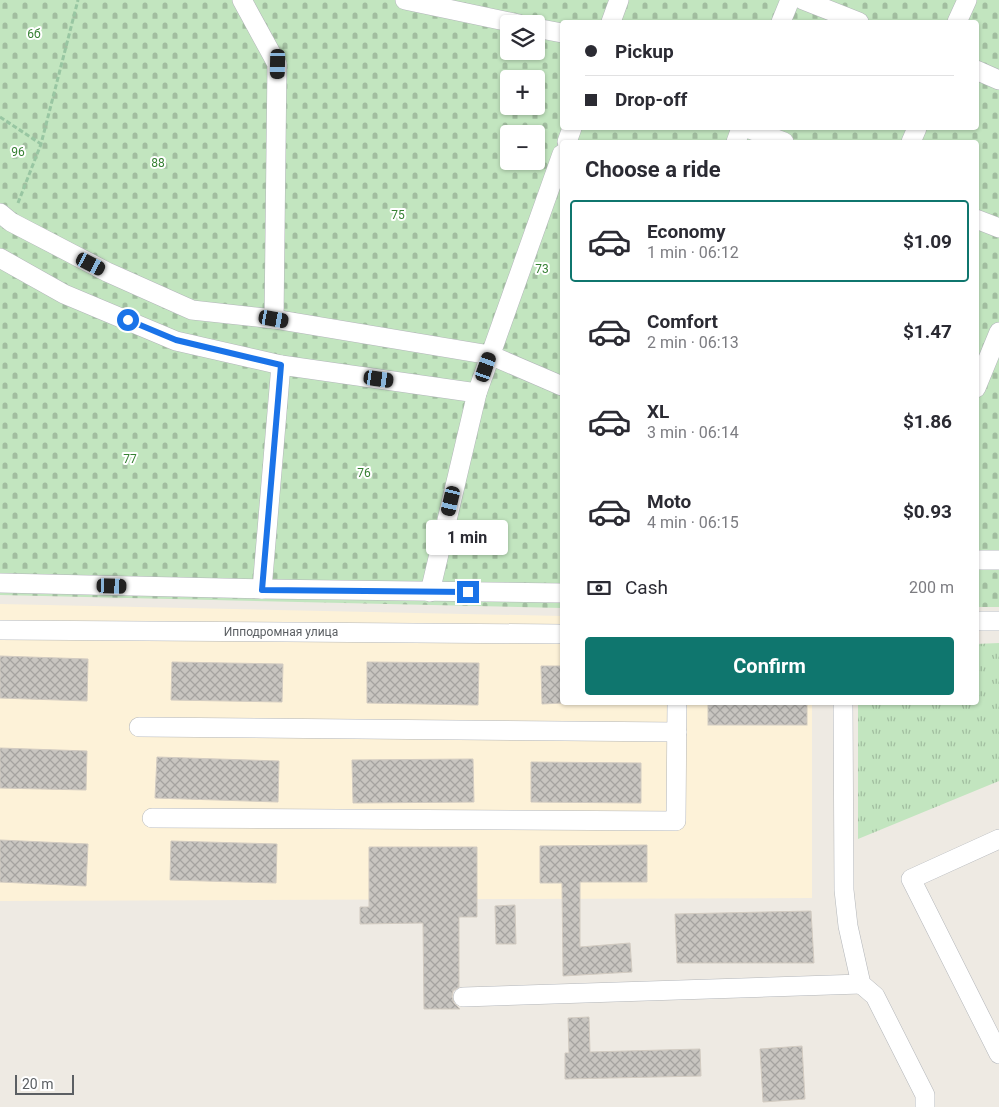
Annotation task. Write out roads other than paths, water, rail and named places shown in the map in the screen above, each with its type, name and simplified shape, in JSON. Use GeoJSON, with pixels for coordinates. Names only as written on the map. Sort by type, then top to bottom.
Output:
{"type":"FeatureCollection","features":[{"type":"Feature","properties":{"kind":"street"},"geometry":{"type":"LineString","coordinates":[[242,0],[278,64],[274,319]]}},
{"type":"Feature","properties":{"kind":"street"},"geometry":{"type":"LineString","coordinates":[[406,0],[442,3],[500,19]]}},
{"type":"Feature","properties":{"kind":"street"},"geometry":{"type":"LineString","coordinates":[[612,20],[620,0]]}},
{"type":"Feature","properties":{"kind":"street"},"geometry":{"type":"LineString","coordinates":[[782,20],[790,0]]}},
{"type":"Feature","properties":{"kind":"street"},"geometry":{"type":"LineString","coordinates":[[803,0],[854,20]]}},
{"type":"Feature","properties":{"kind":"street"},"geometry":{"type":"LineString","coordinates":[[958,20],[967,0]]}},
{"type":"Feature","properties":{"kind":"street"},"geometry":{"type":"LineString","coordinates":[[545,30],[560,33]]}},
{"type":"Feature","properties":{"kind":"street"},"geometry":{"type":"LineString","coordinates":[[979,71],[999,80]]}},
{"type":"Feature","properties":{"kind":"street"},"geometry":{"type":"LineString","coordinates":[[752,130],[779,140]]}},
{"type":"Feature","properties":{"kind":"street"},"geometry":{"type":"LineString","coordinates":[[430,592],[477,393],[560,160]]}},
{"type":"Feature","properties":{"kind":"street"},"geometry":{"type":"LineString","coordinates":[[5,218],[107,272],[192,310],[274,319],[490,354],[560,385]]}},
{"type":"Feature","properties":{"kind":"street"},"geometry":{"type":"LineString","coordinates":[[979,220],[999,228]]}},
{"type":"Feature","properties":{"kind":"street"},"geometry":{"type":"LineString","coordinates":[[0,258],[64,294],[176,340],[281,365],[477,393]]}},
{"type":"Feature","properties":{"kind":"street"},"geometry":{"type":"LineString","coordinates":[[979,381],[999,332]]}},
{"type":"Feature","properties":{"kind":"street"},"geometry":{"type":"LineString","coordinates":[[262,590],[281,365]]}},
{"type":"Feature","properties":{"kind":"street"},"geometry":{"type":"LineString","coordinates":[[979,560],[999,560]]}},
{"type":"Feature","properties":{"kind":"street"},"geometry":{"type":"LineString","coordinates":[[0,583],[262,590],[560,593]]}},
{"type":"Feature","properties":{"kind":"street"},"geometry":{"type":"LineString","coordinates":[[979,622],[999,621]]}},
{"type":"Feature","properties":{"kind":"street","name":"Ипподромная улица"},"geometry":{"type":"LineString","coordinates":[[0,630],[560,634]]}},
{"type":"Feature","properties":{"kind":"street"},"geometry":{"type":"LineString","coordinates":[[152,818],[676,821],[677,705]]}},
{"type":"Feature","properties":{"kind":"street"},"geometry":{"type":"LineString","coordinates":[[843,705],[844,890],[848,926],[861,984],[875,996],[925,1095],[924,1107]]}},
{"type":"Feature","properties":{"kind":"street"},"geometry":{"type":"LineString","coordinates":[[139,727],[676,732]]}},
{"type":"Feature","properties":{"kind":"street"},"geometry":{"type":"LineString","coordinates":[[999,839],[910,879],[999,1054]]}},
{"type":"Feature","properties":{"kind":"street"},"geometry":{"type":"LineString","coordinates":[[463,997],[861,984]]}},
{"type":"Feature","properties":{"kind":"park label","name":"6б"},"geometry":{"type":"Point","coordinates":[34,34]}},
{"type":"Feature","properties":{"kind":"park label","name":"96"},"geometry":{"type":"Point","coordinates":[18,152]}},
{"type":"Feature","properties":{"kind":"park label","name":"88"},"geometry":{"type":"Point","coordinates":[158,163]}},
{"type":"Feature","properties":{"kind":"park label","name":"75"},"geometry":{"type":"Point","coordinates":[398,215]}},
{"type":"Feature","properties":{"kind":"park label","name":"73"},"geometry":{"type":"Point","coordinates":[542,269]}},
{"type":"Feature","properties":{"kind":"park label","name":"77"},"geometry":{"type":"Point","coordinates":[130,459]}},
{"type":"Feature","properties":{"kind":"park label","name":"76"},"geometry":{"type":"Point","coordinates":[364,473]}}]}
